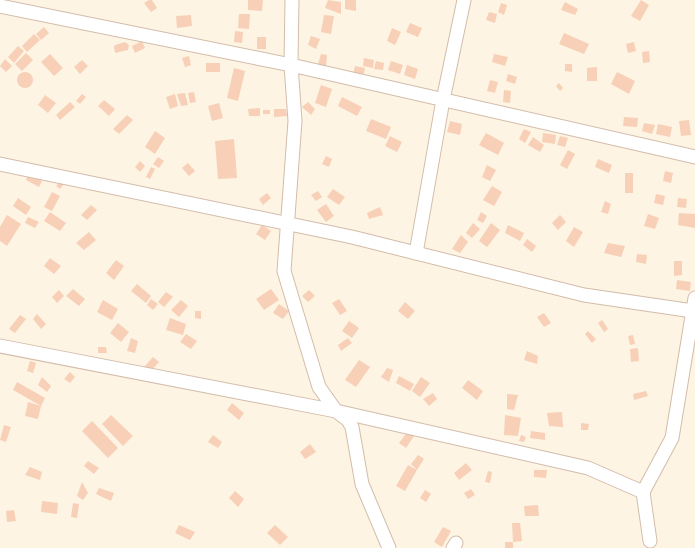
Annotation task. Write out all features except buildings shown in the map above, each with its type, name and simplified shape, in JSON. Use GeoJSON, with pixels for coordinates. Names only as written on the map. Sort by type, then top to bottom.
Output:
{"type":"FeatureCollection","features":[{"type":"Feature","properties":{"kind":"street"},"geometry":{"type":"LineString","coordinates":[[292,0],[291,65],[295,121],[284,271],[319,387],[336,411],[348,420],[352,427],[362,484],[389,548]]}},
{"type":"Feature","properties":{"kind":"street"},"geometry":{"type":"LineString","coordinates":[[416,253],[443,100],[464,0]]}},
{"type":"Feature","properties":{"kind":"street"},"geometry":{"type":"LineString","coordinates":[[0,6],[291,65],[695,157]]}},
{"type":"Feature","properties":{"kind":"street"},"geometry":{"type":"LineString","coordinates":[[0,164],[352,237],[584,296],[693,311]]}},
{"type":"Feature","properties":{"kind":"street"},"geometry":{"type":"LineString","coordinates":[[650,541],[643,492],[672,438],[695,298]]}},
{"type":"Feature","properties":{"kind":"street"},"geometry":{"type":"LineString","coordinates":[[0,346],[336,411],[588,468],[643,492]]}}]}
